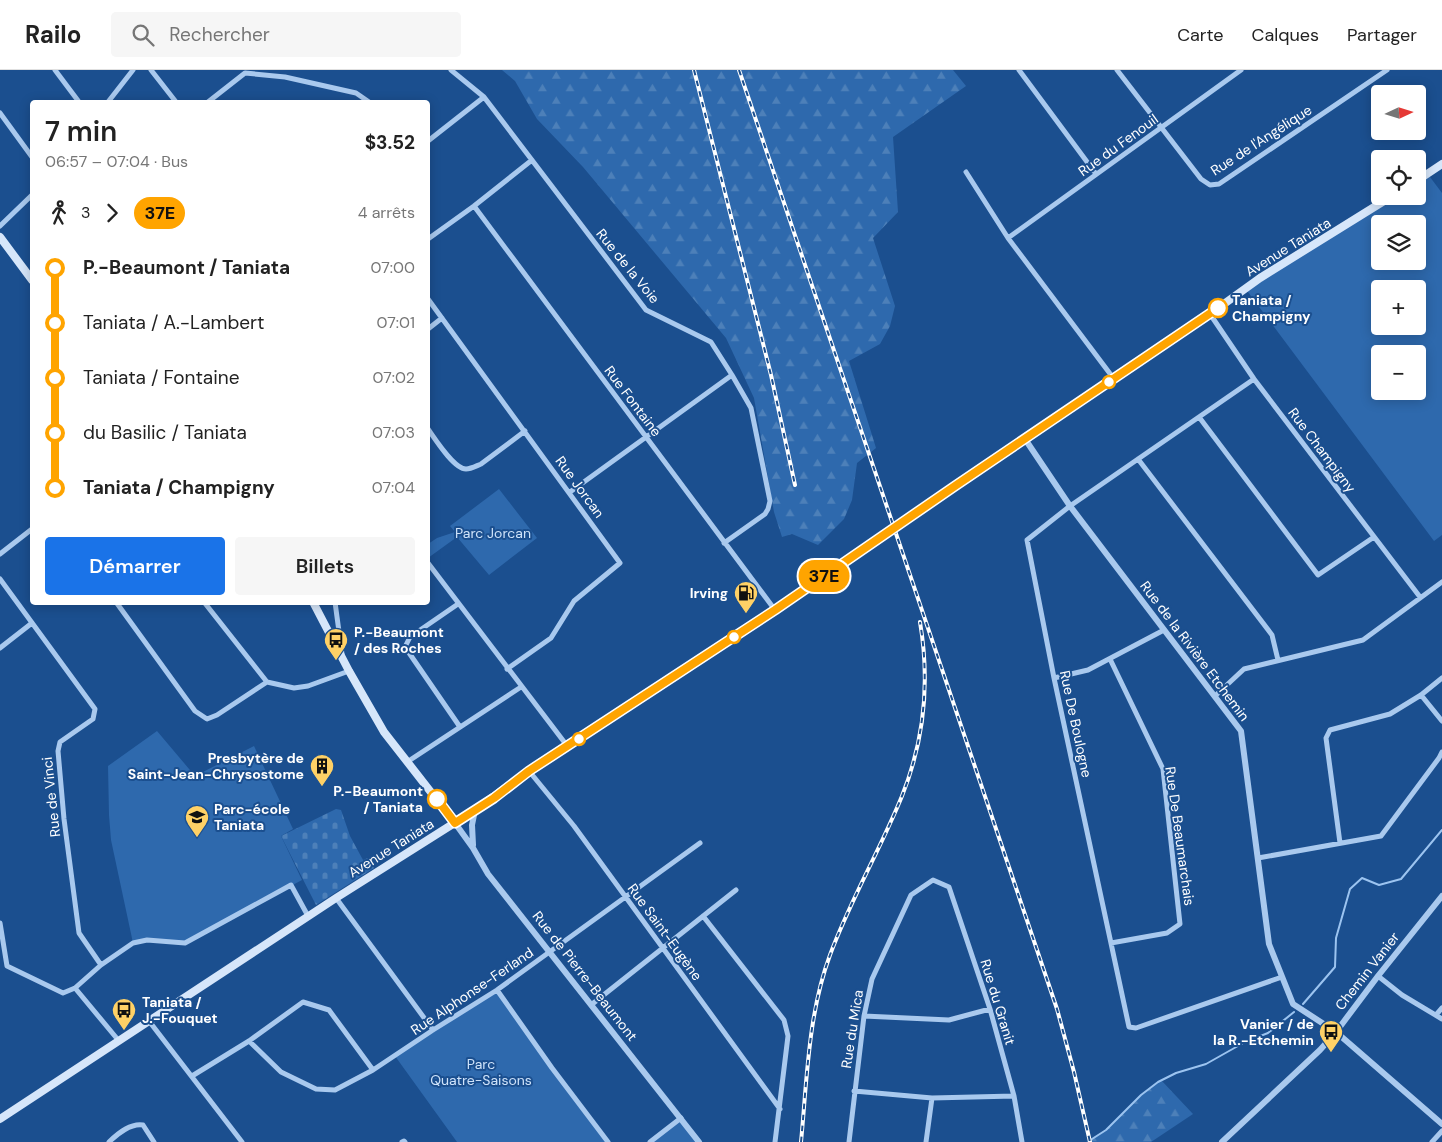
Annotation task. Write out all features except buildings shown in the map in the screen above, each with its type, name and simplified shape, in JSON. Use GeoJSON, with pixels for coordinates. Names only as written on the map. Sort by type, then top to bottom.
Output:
{"type":"FeatureCollection","features":[{"type":"Feature","properties":{"kind":"main road"},"geometry":{"type":"LineString","coordinates":[[1426,175],[1442,164]]}},
{"type":"Feature","properties":{"kind":"main road","name":"Avenue Taniata"},"geometry":{"type":"LineString","coordinates":[[0,1119],[308,916],[475,810],[529,771],[775,610],[1260,278],[1378,205]]}},
{"type":"Feature","properties":{"kind":"main road"},"geometry":{"type":"LineString","coordinates":[[0,237],[30,277]]}},
{"type":"Feature","properties":{"kind":"main road"},"geometry":{"type":"LineString","coordinates":[[315,605],[384,732],[455,823]]}},
{"type":"Feature","properties":{"kind":"street"},"geometry":{"type":"LineString","coordinates":[[55,70],[78,100]]}},
{"type":"Feature","properties":{"kind":"street"},"geometry":{"type":"LineString","coordinates":[[110,100],[132,70]]}},
{"type":"Feature","properties":{"kind":"street"},"geometry":{"type":"LineString","coordinates":[[151,70],[174,100]]}},
{"type":"Feature","properties":{"kind":"street"},"geometry":{"type":"LineString","coordinates":[[284,77],[286,70]]}},
{"type":"Feature","properties":{"kind":"street","name":"Rue de la Voie"},"geometry":{"type":"LineString","coordinates":[[451,70],[484,98],[646,310],[711,342],[732,375],[751,408],[770,501],[765,514],[724,543]]}},
{"type":"Feature","properties":{"kind":"street"},"geometry":{"type":"LineString","coordinates":[[1019,70],[1096,174]]}},
{"type":"Feature","properties":{"kind":"street","name":"Rue de l'Angélique"},"geometry":{"type":"LineString","coordinates":[[1117,70],[1201,179],[1210,185],[1219,184],[1387,70]]}},
{"type":"Feature","properties":{"kind":"street","name":"Rue du Fenouil"},"geometry":{"type":"LineString","coordinates":[[1008,238],[1241,70]]}},
{"type":"Feature","properties":{"kind":"street"},"geometry":{"type":"LineString","coordinates":[[211,100],[245,73],[284,77],[356,93],[366,100]]}},
{"type":"Feature","properties":{"kind":"street"},"geometry":{"type":"LineString","coordinates":[[430,139],[484,98]]}},
{"type":"Feature","properties":{"kind":"street"},"geometry":{"type":"LineString","coordinates":[[0,113],[30,155]]}},
{"type":"Feature","properties":{"kind":"street"},"geometry":{"type":"LineString","coordinates":[[430,238],[474,206],[532,160]]}},
{"type":"Feature","properties":{"kind":"street"},"geometry":{"type":"LineString","coordinates":[[966,172],[1008,238],[1114,378]]}},
{"type":"Feature","properties":{"kind":"street"},"geometry":{"type":"LineString","coordinates":[[0,226],[30,197]]}},
{"type":"Feature","properties":{"kind":"street","name":"Rue Fontaine"},"geometry":{"type":"LineString","coordinates":[[474,206],[775,610]]}},
{"type":"Feature","properties":{"kind":"street","name":"Rue Jorcan"},"geometry":{"type":"LineString","coordinates":[[430,302],[620,563],[574,601],[551,638],[507,669]]}},
{"type":"Feature","properties":{"kind":"street","name":"Rue Champigny"},"geometry":{"type":"LineString","coordinates":[[1210,314],[1254,379],[1420,597]]}},
{"type":"Feature","properties":{"kind":"street"},"geometry":{"type":"LineString","coordinates":[[430,327],[442,318]]}},
{"type":"Feature","properties":{"kind":"street"},"geometry":{"type":"LineString","coordinates":[[570,492],[732,375]]}},
{"type":"Feature","properties":{"kind":"street","name":"Rue De Boulogne"},"geometry":{"type":"LineString","coordinates":[[1254,379],[1070,506],[1027,540],[1054,678],[1129,1027],[1136,1028],[1282,977]]}},
{"type":"Feature","properties":{"kind":"street"},"geometry":{"type":"LineString","coordinates":[[1199,417],[1318,575],[1374,537]]}},
{"type":"Feature","properties":{"kind":"street"},"geometry":{"type":"LineString","coordinates":[[430,432],[456,466],[464,469],[474,468],[481,464],[524,430]]}},
{"type":"Feature","properties":{"kind":"street","name":"Rue de la Rivière Etchemin"},"geometry":{"type":"LineString","coordinates":[[1024,439],[1070,506],[1241,731],[1269,944],[1293,1004],[1336,1032],[1442,1124]]}},
{"type":"Feature","properties":{"kind":"street"},"geometry":{"type":"LineString","coordinates":[[1138,459],[1272,635],[1278,660]]}},
{"type":"Feature","properties":{"kind":"street"},"geometry":{"type":"LineString","coordinates":[[0,554],[30,531]]}},
{"type":"Feature","properties":{"kind":"street"},"geometry":{"type":"LineString","coordinates":[[430,567],[568,747]]}},
{"type":"Feature","properties":{"kind":"street","name":"Rue de Vinci"},"geometry":{"type":"LineString","coordinates":[[0,579],[95,709],[93,719],[60,742],[58,751],[64,819],[79,933],[101,965]]}},
{"type":"Feature","properties":{"kind":"street"},"geometry":{"type":"LineString","coordinates":[[1215,696],[1244,669],[1363,640],[1442,582]]}},
{"type":"Feature","properties":{"kind":"street"},"geometry":{"type":"LineString","coordinates":[[458,604],[410,637],[405,646],[460,727]]}},
{"type":"Feature","properties":{"kind":"street"},"geometry":{"type":"LineString","coordinates":[[118,605],[195,712],[207,719],[218,715],[267,682]]}},
{"type":"Feature","properties":{"kind":"street"},"geometry":{"type":"LineString","coordinates":[[206,605],[267,682],[294,688],[349,671]]}},
{"type":"Feature","properties":{"kind":"street"},"geometry":{"type":"LineString","coordinates":[[335,605],[343,660]]}},
{"type":"Feature","properties":{"kind":"street"},"geometry":{"type":"LineString","coordinates":[[0,648],[32,624]]}},
{"type":"Feature","properties":{"kind":"street"},"geometry":{"type":"LineString","coordinates":[[1054,678],[1088,670],[1164,630]]}},
{"type":"Feature","properties":{"kind":"street","name":"Rue De Beaumarchais"},"geometry":{"type":"LineString","coordinates":[[1110,658],[1162,769],[1180,924],[1167,933],[1111,943]]}},
{"type":"Feature","properties":{"kind":"street"},"geometry":{"type":"LineString","coordinates":[[1340,843],[1326,738],[1330,730],[1390,714],[1442,678]]}},
{"type":"Feature","properties":{"kind":"street"},"geometry":{"type":"LineString","coordinates":[[407,762],[521,687]]}},
{"type":"Feature","properties":{"kind":"street"},"geometry":{"type":"LineString","coordinates":[[1420,695],[1442,721]]}},
{"type":"Feature","properties":{"kind":"street"},"geometry":{"type":"LineString","coordinates":[[1258,858],[1381,836],[1442,752]]}},
{"type":"Feature","properties":{"kind":"street","name":"Rue Saint-Eugène"},"geometry":{"type":"LineString","coordinates":[[529,771],[574,826],[780,1109]]}},
{"type":"Feature","properties":{"kind":"street"},"geometry":{"type":"LineString","coordinates":[[474,848],[471,839],[475,810]]}},
{"type":"Feature","properties":{"kind":"street","name":"Rue de Pierre-Beaumont"},"geometry":{"type":"LineString","coordinates":[[455,823],[474,848],[488,874],[699,1142]]}},
{"type":"Feature","properties":{"kind":"street","name":"Rue Alphonse-Ferland"},"geometry":{"type":"LineString","coordinates":[[249,1041],[281,1072],[316,1089],[335,1090],[373,1070],[497,990],[700,844]]}},
{"type":"Feature","properties":{"kind":"street","name":"Rue du Granit"},"geometry":{"type":"LineString","coordinates":[[933,880],[949,887],[990,1009],[1014,1096],[1022,1142]]}},
{"type":"Feature","properties":{"kind":"street","name":"Rue du Mica"},"geometry":{"type":"LineString","coordinates":[[849,1142],[864,1016],[872,979],[911,895],[933,880]]}},
{"type":"Feature","properties":{"kind":"street"},"geometry":{"type":"LineString","coordinates":[[0,923],[8,966],[63,993],[75,988],[101,965],[133,943],[147,940],[185,943],[291,885],[308,916]]}},
{"type":"Feature","properties":{"kind":"street"},"geometry":{"type":"LineString","coordinates":[[591,1004],[736,890]]}},
{"type":"Feature","properties":{"kind":"street","name":"Chemin Vanier"},"geometry":{"type":"LineString","coordinates":[[1222,1142],[1320,1050],[1442,896]]}},
{"type":"Feature","properties":{"kind":"street"},"geometry":{"type":"LineString","coordinates":[[336,898],[433,1030]]}},
{"type":"Feature","properties":{"kind":"street"},"geometry":{"type":"LineString","coordinates":[[703,916],[784,1020],[788,1036],[775,1142]]}},
{"type":"Feature","properties":{"kind":"street"},"geometry":{"type":"LineString","coordinates":[[1378,976],[1402,995],[1442,1019]]}},
{"type":"Feature","properties":{"kind":"street"},"geometry":{"type":"LineString","coordinates":[[75,988],[119,1041]]}},
{"type":"Feature","properties":{"kind":"street"},"geometry":{"type":"LineString","coordinates":[[497,990],[552,1068],[608,1142]]}},
{"type":"Feature","properties":{"kind":"street"},"geometry":{"type":"LineString","coordinates":[[192,1076],[249,1041],[303,1002],[330,1010],[373,1070]]}},
{"type":"Feature","properties":{"kind":"street"},"geometry":{"type":"LineString","coordinates":[[1436,1015],[1442,1008]]}},
{"type":"Feature","properties":{"kind":"street"},"geometry":{"type":"LineString","coordinates":[[864,1016],[949,1020],[990,1009]]}},
{"type":"Feature","properties":{"kind":"street"},"geometry":{"type":"LineString","coordinates":[[150,1021],[241,1142]]}},
{"type":"Feature","properties":{"kind":"street"},"geometry":{"type":"LineString","coordinates":[[854,1091],[932,1098],[1014,1096]]}},
{"type":"Feature","properties":{"kind":"street"},"geometry":{"type":"LineString","coordinates":[[926,1142],[932,1098]]}},
{"type":"Feature","properties":{"kind":"street"},"geometry":{"type":"LineString","coordinates":[[650,1142],[680,1118]]}},
{"type":"Feature","properties":{"kind":"street"},"geometry":{"type":"LineString","coordinates":[[109,1142],[122,1131],[138,1124],[143,1125],[154,1142]]}},
{"type":"Feature","properties":{"kind":"street"},"geometry":{"type":"LineString","coordinates":[[1432,1142],[1442,1131]]}},
{"type":"Feature","properties":{"kind":"green space"},"geometry":{"type":"Polygon","coordinates":[[[502,70],[953,70],[966,86],[893,137],[898,212],[873,238],[895,306],[890,326],[880,344],[849,361],[876,448],[857,463],[852,500],[844,519],[818,545],[792,534],[782,537],[774,512],[754,398],[726,338],[583,167],[537,119],[515,81],[502,70]]]}},
{"type":"Feature","properties":{"kind":"green space"},"geometry":{"type":"Polygon","coordinates":[[[1427,173],[1442,193],[1442,535],[1434,541],[1245,288],[1377,205],[1426,205],[1427,173]]]}},
{"type":"Feature","properties":{"kind":"green space","name":"Parc Jorcan"},"geometry":{"type":"Polygon","coordinates":[[[499,489],[537,538],[489,575],[457,537],[430,557],[430,543],[437,538],[455,532],[450,526],[499,489]]]}},
{"type":"Feature","properties":{"kind":"green space","name":"Parc-école Taniata"},"geometry":{"type":"Polygon","coordinates":[[[157,731],[195,776],[254,746],[293,829],[281,836],[302,880],[185,943],[147,940],[133,943],[111,840],[108,766],[157,731]]]}},
{"type":"Feature","properties":{"kind":"green space"},"geometry":{"type":"Polygon","coordinates":[[[336,809],[341,810],[350,836],[363,860],[368,858],[374,868],[316,905],[281,836],[336,809]]]}},
{"type":"Feature","properties":{"kind":"green space","name":"Parc Quatre-Saisons"},"geometry":{"type":"Polygon","coordinates":[[[497,990],[608,1142],[457,1142],[395,1056],[497,990]]]}},
{"type":"Feature","properties":{"kind":"green space"},"geometry":{"type":"Polygon","coordinates":[[[1161,1080],[1193,1114],[1151,1142],[1086,1142],[1106,1130],[1141,1095],[1161,1080]]]}},
{"type":"Feature","properties":{"kind":"green space"},"geometry":{"type":"Polygon","coordinates":[[[681,1118],[699,1142],[650,1142],[681,1118]]]}},
{"type":"Feature","properties":{"kind":"waterway"},"geometry":{"type":"LineString","coordinates":[[1303,1004],[1335,967],[1336,938],[1350,889],[1362,878],[1379,885],[1401,879],[1442,830]]}},
{"type":"Feature","properties":{"kind":"waterway"},"geometry":{"type":"LineString","coordinates":[[1092,1139],[1106,1130],[1141,1095],[1158,1082],[1176,1073],[1206,1064],[1245,1042],[1268,1033],[1294,1012]]}},
{"type":"Feature","properties":{"kind":"railway"},"geometry":{"type":"LineString","coordinates":[[694,70],[771,375],[795,485]]}},
{"type":"Feature","properties":{"kind":"railway"},"geometry":{"type":"LineString","coordinates":[[739,70],[1057,1009],[1090,1142]]}},
{"type":"Feature","properties":{"kind":"railway"},"geometry":{"type":"LineString","coordinates":[[801,1142],[813,1024],[823,977],[838,935],[902,796],[916,754],[923,710],[924,688],[923,644],[920,622]]}},
{"type":"Feature","properties":{"kind":"bus line","name":"37E"},"geometry":{"type":"LineString","coordinates":[[437,799],[455,823],[494,798],[529,771],[775,610],[1218,308]]}},
{"type":"Feature","properties":{"kind":"place","name":"Taniata / Champigny"},"geometry":{"type":"Point","coordinates":[1218,308]}},
{"type":"Feature","properties":{"kind":"place","name":"Irving"},"geometry":{"type":"Point","coordinates":[746,614]}},
{"type":"Feature","properties":{"kind":"place","name":"P.-Beaumont / des Roches"},"geometry":{"type":"Point","coordinates":[336,661]}},
{"type":"Feature","properties":{"kind":"place","name":"Presbytère de Saint-Jean-Chrysostome"},"geometry":{"type":"Point","coordinates":[322,787]}},
{"type":"Feature","properties":{"kind":"place","name":"P.-Beaumont / Taniata"},"geometry":{"type":"Point","coordinates":[437,799]}},
{"type":"Feature","properties":{"kind":"place","name":"Parc-école Taniata"},"geometry":{"type":"Point","coordinates":[197,838]}},
{"type":"Feature","properties":{"kind":"place","name":"Taniata / J.-Fouquet"},"geometry":{"type":"Point","coordinates":[124,1031]}},
{"type":"Feature","properties":{"kind":"place","name":"Vanier / de la R.-Etchemin"},"geometry":{"type":"Point","coordinates":[1331,1053]}}]}
